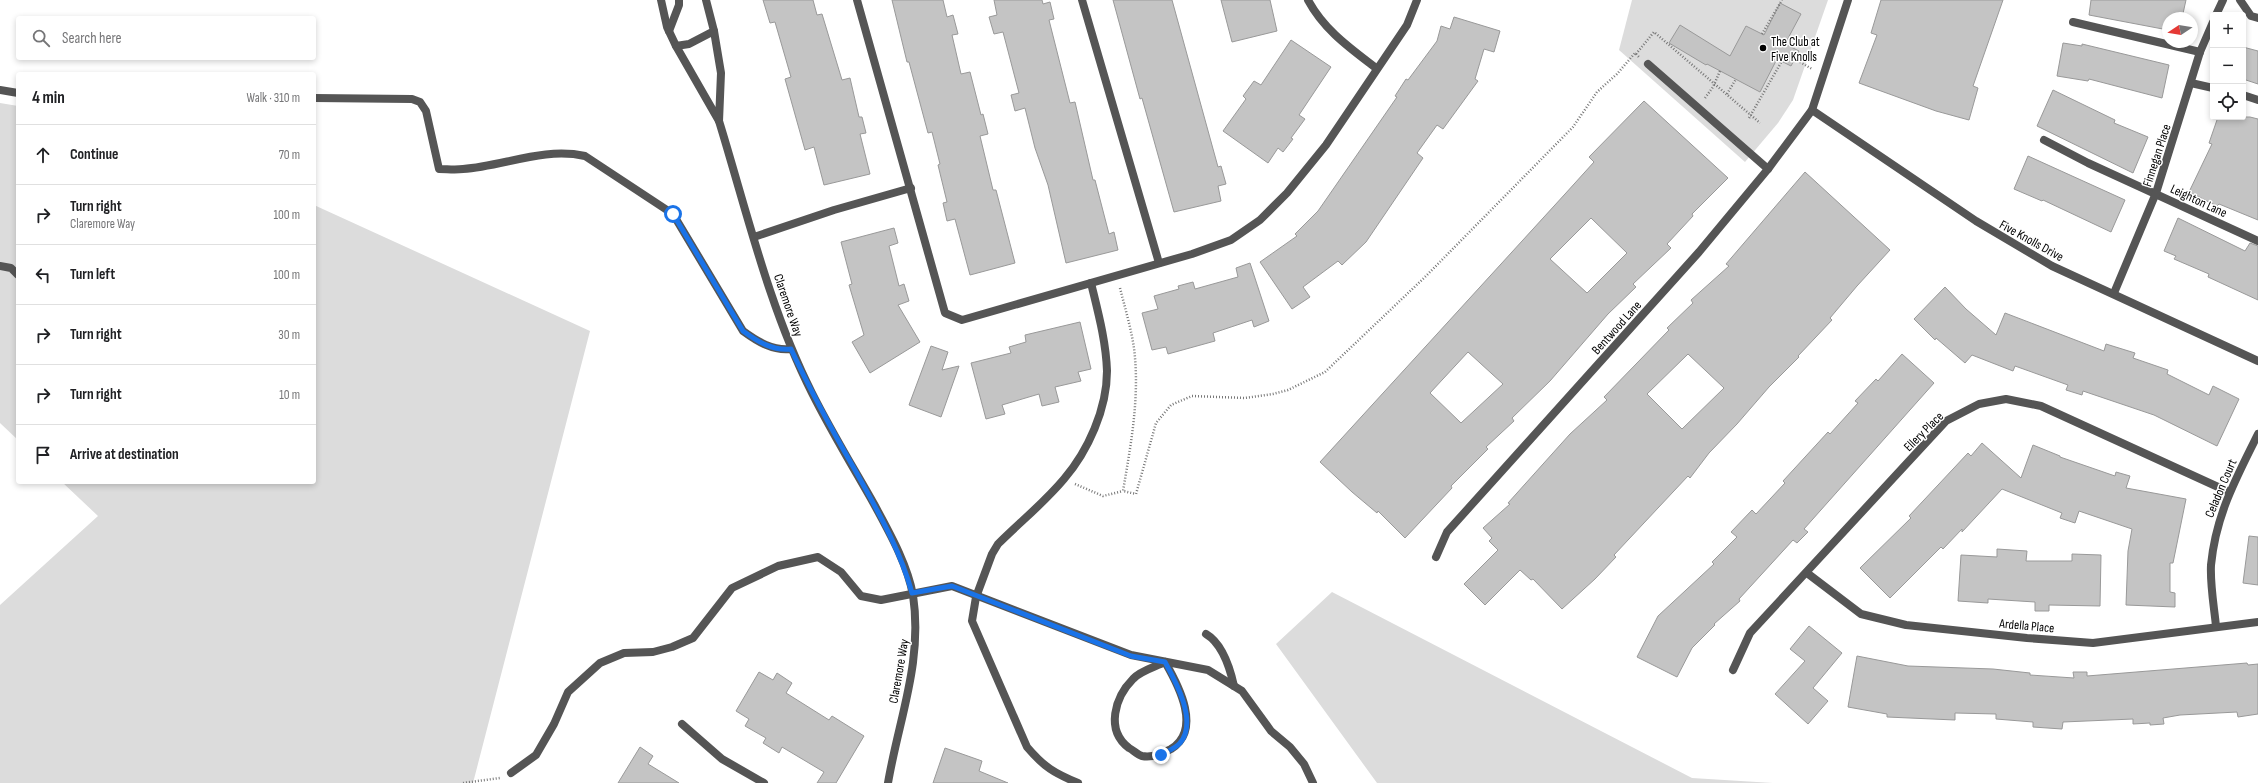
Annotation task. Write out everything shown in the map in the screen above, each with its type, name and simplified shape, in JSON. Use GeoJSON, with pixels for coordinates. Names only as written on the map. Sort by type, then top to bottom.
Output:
{"type":"FeatureCollection","features":[{"type":"Feature","properties":{"kind":"street","name":"Claremore Way"},"geometry":{"type":"LineString","coordinates":[[660,0],[669,31],[676,46],[719,121],[754,237],[791,349],[812,393],[887,528],[904,565],[912,593],[916,632],[915,661],[888,783]]}},
{"type":"Feature","properties":{"kind":"street"},"geometry":{"type":"LineString","coordinates":[[669,31],[679,5],[679,0]]}},
{"type":"Feature","properties":{"kind":"street","name":"Claremore Way"},"geometry":{"type":"LineString","coordinates":[[706,0],[714,31],[721,73],[719,121]]}},
{"type":"Feature","properties":{"kind":"street"},"geometry":{"type":"LineString","coordinates":[[857,0],[945,313],[962,320],[1117,276],[1231,240],[1260,220],[1287,193],[1326,145],[1376,68],[1407,26],[1417,0]]}},
{"type":"Feature","properties":{"kind":"street"},"geometry":{"type":"LineString","coordinates":[[1082,0],[1158,263]]}},
{"type":"Feature","properties":{"kind":"street"},"geometry":{"type":"LineString","coordinates":[[1308,0],[1315,14],[1335,37],[1376,68]]}},
{"type":"Feature","properties":{"kind":"street","name":"Bentwood Lane"},"geometry":{"type":"LineString","coordinates":[[1436,557],[1447,532],[1699,252],[1768,169],[1812,110],[1848,0]]}},
{"type":"Feature","properties":{"kind":"street"},"geometry":{"type":"LineString","coordinates":[[2217,12],[2223,0]]}},
{"type":"Feature","properties":{"kind":"street"},"geometry":{"type":"LineString","coordinates":[[2240,0],[2251,16],[2258,18]]}},
{"type":"Feature","properties":{"kind":"street"},"geometry":{"type":"LineString","coordinates":[[2072,22],[2200,52]]}},
{"type":"Feature","properties":{"kind":"street","name":"Finnegan Place"},"geometry":{"type":"LineString","coordinates":[[2114,293],[2156,193],[2200,52],[2210,29]]}},
{"type":"Feature","properties":{"kind":"street"},"geometry":{"type":"LineString","coordinates":[[676,46],[705,37],[714,31]]}},
{"type":"Feature","properties":{"kind":"street"},"geometry":{"type":"LineString","coordinates":[[1648,64],[1768,169]]}},
{"type":"Feature","properties":{"kind":"street"},"geometry":{"type":"LineString","coordinates":[[2190,83],[2210,87]]}},
{"type":"Feature","properties":{"kind":"street"},"geometry":{"type":"LineString","coordinates":[[0,90],[16,93]]}},
{"type":"Feature","properties":{"kind":"street"},"geometry":{"type":"LineString","coordinates":[[2246,96],[2258,100]]}},
{"type":"Feature","properties":{"kind":"street"},"geometry":{"type":"LineString","coordinates":[[316,98],[412,99],[420,102],[426,111],[439,169],[463,170],[553,154],[570,153],[585,156],[673,214],[743,331],[754,339],[780,350],[791,349]]}},
{"type":"Feature","properties":{"kind":"street","name":"Five Knolls Drive"},"geometry":{"type":"LineString","coordinates":[[1812,110],[1976,221],[2052,266],[2114,293],[2258,361]]}},
{"type":"Feature","properties":{"kind":"street","name":"Leighton Lane"},"geometry":{"type":"LineString","coordinates":[[2044,140],[2088,163],[2258,241]]}},
{"type":"Feature","properties":{"kind":"street"},"geometry":{"type":"LineString","coordinates":[[754,237],[834,210],[911,188]]}},
{"type":"Feature","properties":{"kind":"street"},"geometry":{"type":"LineString","coordinates":[[0,266],[11,268],[16,273]]}},
{"type":"Feature","properties":{"kind":"street"},"geometry":{"type":"LineString","coordinates":[[1078,783],[1054,773],[1040,762],[1027,747],[974,629],[972,615],[976,597],[992,554],[998,544],[1063,480],[1086,446],[1102,407],[1107,371],[1103,330],[1091,283]]}},
{"type":"Feature","properties":{"kind":"street","name":"Ellery Place"},"geometry":{"type":"LineString","coordinates":[[1733,670],[1750,633],[1946,421],[1979,404],[2006,399],[2041,406],[2229,492]]}},
{"type":"Feature","properties":{"kind":"street","name":"Celadon Court"},"geometry":{"type":"LineString","coordinates":[[2216,626],[2211,567],[2217,524],[2229,492],[2258,434]]}},
{"type":"Feature","properties":{"kind":"street"},"geometry":{"type":"LineString","coordinates":[[511,773],[536,755],[554,724],[568,692],[600,663],[624,653],[653,652],[672,647],[693,638],[732,588],[778,566],[818,557],[841,572],[861,596],[881,600],[952,586],[976,597],[1131,656],[1208,670],[1242,690],[1271,731],[1290,747],[1304,764],[1313,783]]}},
{"type":"Feature","properties":{"kind":"street","name":"Ardella Place"},"geometry":{"type":"LineString","coordinates":[[1807,573],[1861,614],[1906,625],[2027,638],[2093,643],[2216,626],[2258,622]]}},
{"type":"Feature","properties":{"kind":"street"},"geometry":{"type":"LineString","coordinates":[[1206,634],[1211,637],[1221,651],[1229,667],[1234,686]]}},
{"type":"Feature","properties":{"kind":"street"},"geometry":{"type":"LineString","coordinates":[[1165,662],[1183,699],[1186,729],[1180,744],[1161,755],[1141,756],[1121,742],[1114,720],[1119,696],[1134,677],[1165,662]]}},
{"type":"Feature","properties":{"kind":"street"},"geometry":{"type":"LineString","coordinates":[[682,724],[722,759],[764,783]]}},
{"type":"Feature","properties":{"kind":"path"},"geometry":{"type":"LineString","coordinates":[[1762,34],[1782,0]]}},
{"type":"Feature","properties":{"kind":"path"},"geometry":{"type":"LineString","coordinates":[[1063,480],[1103,496],[1124,491],[1136,494],[1156,423],[1171,405],[1192,396],[1245,398],[1273,394],[1295,388],[1325,372],[1426,276],[1573,127],[1597,92],[1636,54],[1654,32],[1750,116],[1760,123]]}},
{"type":"Feature","properties":{"kind":"path"},"geometry":{"type":"LineString","coordinates":[[1636,54],[1648,64]]}},
{"type":"Feature","properties":{"kind":"path"},"geometry":{"type":"LineString","coordinates":[[1750,116],[1786,54],[1823,75]]}},
{"type":"Feature","properties":{"kind":"path"},"geometry":{"type":"LineString","coordinates":[[1697,107],[1714,84],[1720,71]]}},
{"type":"Feature","properties":{"kind":"path"},"geometry":{"type":"LineString","coordinates":[[1727,95],[1736,79]]}},
{"type":"Feature","properties":{"kind":"path"},"geometry":{"type":"LineString","coordinates":[[1117,276],[1129,325],[1135,370],[1135,410],[1124,491]]}},
{"type":"Feature","properties":{"kind":"path"},"geometry":{"type":"LineString","coordinates":[[463,783],[495,780],[511,773]]}},
{"type":"Feature","properties":{"kind":"shaded area"},"geometry":{"type":"Polygon","coordinates":[[[1632,0],[1828,0],[1793,100],[1778,123],[1745,162],[1619,50],[1632,0]]]}},
{"type":"Feature","properties":{"kind":"shaded area"},"geometry":{"type":"Polygon","coordinates":[[[0,103],[16,106],[16,438],[0,423],[0,103]]]}},
{"type":"Feature","properties":{"kind":"shaded area"},"geometry":{"type":"Polygon","coordinates":[[[316,206],[590,331],[473,783],[0,783],[0,605],[98,516],[64,484],[316,484],[316,206]]]}},
{"type":"Feature","properties":{"kind":"shaded area"},"geometry":{"type":"Polygon","coordinates":[[[1332,592],[1692,778],[1773,783],[1377,783],[1276,644],[1332,592]]]}},
{"type":"Feature","properties":{"kind":"building"},"geometry":{"type":"Polygon","coordinates":[[[763,0],[813,0],[817,15],[822,14],[842,80],[850,78],[859,117],[862,117],[866,133],[860,134],[870,174],[824,185],[814,147],[805,150],[785,79],[791,77],[775,22],[770,23],[763,0]]]}},
{"type":"Feature","properties":{"kind":"building"},"geometry":{"type":"Polygon","coordinates":[[[892,0],[943,0],[947,17],[953,15],[958,34],[952,35],[961,74],[970,72],[981,115],[983,114],[988,134],[980,136],[993,190],[996,190],[1015,263],[970,275],[955,219],[947,221],[943,203],[947,202],[938,165],[940,164],[932,132],[928,133],[909,62],[907,62],[892,0]]]}},
{"type":"Feature","properties":{"kind":"building"},"geometry":{"type":"Polygon","coordinates":[[[994,0],[1042,0],[1043,4],[1050,2],[1054,19],[1049,20],[1070,103],[1075,102],[1093,180],[1095,180],[1109,234],[1114,232],[1118,250],[1066,263],[1048,185],[1035,148],[1025,108],[1015,111],[1011,95],[1019,93],[1003,32],[994,34],[989,17],[997,15],[994,0]]]}},
{"type":"Feature","properties":{"kind":"building"},"geometry":{"type":"Polygon","coordinates":[[[1113,0],[1172,0],[1218,167],[1221,166],[1226,184],[1218,186],[1221,201],[1174,212],[1142,98],[1140,99],[1113,0]]]}},
{"type":"Feature","properties":{"kind":"building"},"geometry":{"type":"Polygon","coordinates":[[[1221,0],[1270,0],[1277,31],[1232,42],[1221,0]]]}},
{"type":"Feature","properties":{"kind":"building"},"geometry":{"type":"Polygon","coordinates":[[[1881,0],[2003,0],[1973,86],[1978,88],[1969,120],[1936,111],[1859,83],[1877,35],[1871,33],[1881,0]]]}},
{"type":"Feature","properties":{"kind":"building"},"geometry":{"type":"Polygon","coordinates":[[[2091,0],[2186,0],[2183,12],[2162,12],[2162,29],[2089,15],[2091,0]]]}},
{"type":"Feature","properties":{"kind":"building","name":"The Club at Five Knolls"},"geometry":{"type":"Polygon","coordinates":[[[1780,3],[1801,14],[1785,44],[1799,51],[1791,66],[1777,59],[1760,92],[1707,64],[1706,65],[1669,43],[1680,25],[1730,56],[1746,26],[1764,35],[1780,3]]]}},
{"type":"Feature","properties":{"kind":"building"},"geometry":{"type":"Polygon","coordinates":[[[1454,17],[1500,31],[1494,52],[1484,49],[1475,79],[1478,81],[1443,129],[1437,125],[1417,153],[1423,158],[1366,242],[1342,265],[1338,261],[1303,287],[1310,297],[1292,309],[1260,262],[1297,236],[1295,234],[1318,211],[1397,97],[1395,96],[1406,79],[1408,80],[1437,41],[1441,26],[1450,29],[1454,17]]]}},
{"type":"Feature","properties":{"kind":"building"},"geometry":{"type":"Polygon","coordinates":[[[1291,40],[1331,67],[1299,115],[1305,119],[1291,138],[1293,139],[1283,152],[1278,148],[1268,163],[1223,131],[1246,99],[1243,96],[1254,81],[1261,85],[1291,40]]]}},
{"type":"Feature","properties":{"kind":"building"},"geometry":{"type":"Polygon","coordinates":[[[2063,43],[2082,46],[2082,44],[2169,65],[2162,98],[2089,79],[2088,81],[2057,76],[2063,43]]]}},
{"type":"Feature","properties":{"kind":"building"},"geometry":{"type":"Polygon","coordinates":[[[2246,48],[2258,51],[2258,84],[2246,80],[2246,48]]]}},
{"type":"Feature","properties":{"kind":"building"},"geometry":{"type":"Polygon","coordinates":[[[2053,90],[2115,120],[2114,123],[2148,137],[2133,173],[2037,126],[2053,90]]]}},
{"type":"Feature","properties":{"kind":"building"},"geometry":{"type":"Polygon","coordinates":[[[1644,101],[1728,178],[1692,214],[1693,216],[1667,244],[1671,248],[1633,284],[1636,287],[1608,314],[1550,381],[1512,418],[1514,421],[1486,447],[1488,449],[1451,486],[1452,488],[1405,538],[1378,511],[1377,513],[1352,492],[1320,462],[1594,162],[1589,157],[1644,101]],[[1591,218],[1550,259],[1587,293],[1627,253],[1591,218]],[[1468,352],[1430,393],[1461,423],[1503,384],[1468,352]]]}},
{"type":"Feature","properties":{"kind":"building"},"geometry":{"type":"Polygon","coordinates":[[[2246,117],[2258,119],[2258,220],[2219,204],[2217,206],[2189,192],[2212,144],[2209,143],[2217,120],[2246,120],[2246,117]]]}},
{"type":"Feature","properties":{"kind":"building"},"geometry":{"type":"Polygon","coordinates":[[[2028,156],[2125,200],[2111,232],[2043,200],[2042,201],[2014,189],[2028,156]]]}},
{"type":"Feature","properties":{"kind":"building"},"geometry":{"type":"Polygon","coordinates":[[[1805,172],[1890,250],[1830,318],[1832,320],[1709,453],[1690,478],[1688,476],[1614,555],[1616,557],[1595,579],[1562,609],[1533,579],[1531,580],[1520,570],[1485,605],[1464,584],[1498,550],[1489,541],[1492,538],[1483,528],[1510,504],[1508,503],[1570,434],[1607,400],[1604,397],[1669,330],[1667,328],[1693,303],[1691,300],[1729,266],[1726,264],[1805,172]],[[1688,354],[1647,394],[1682,429],[1724,388],[1688,354]]]}},
{"type":"Feature","properties":{"kind":"building"},"geometry":{"type":"Polygon","coordinates":[[[2178,218],[2245,251],[2250,243],[2258,246],[2258,300],[2208,277],[2209,274],[2174,259],[2176,256],[2164,251],[2178,218]]]}},
{"type":"Feature","properties":{"kind":"building"},"geometry":{"type":"Polygon","coordinates":[[[894,228],[898,243],[889,246],[899,286],[904,284],[909,301],[898,305],[920,342],[870,373],[852,342],[864,335],[849,285],[852,284],[841,242],[894,228]]]}},
{"type":"Feature","properties":{"kind":"building"},"geometry":{"type":"Polygon","coordinates":[[[1250,263],[1269,321],[1254,327],[1252,320],[1213,333],[1215,341],[1168,354],[1166,347],[1152,350],[1142,313],[1158,309],[1154,296],[1179,289],[1178,286],[1193,282],[1195,289],[1238,277],[1236,268],[1250,263]]]}},
{"type":"Feature","properties":{"kind":"building"},"geometry":{"type":"Polygon","coordinates":[[[1945,287],[1966,309],[1996,335],[2005,313],[2104,351],[2106,344],[2135,353],[2133,358],[2168,370],[2167,374],[2209,395],[2213,386],[2239,399],[2217,446],[2154,415],[2083,391],[2082,395],[2066,390],[2068,385],[2015,366],[2013,371],[1972,355],[1965,363],[1936,338],[1935,340],[1914,319],[1945,287]]]}},
{"type":"Feature","properties":{"kind":"building"},"geometry":{"type":"Polygon","coordinates":[[[1080,322],[1091,369],[1078,372],[1081,381],[1055,387],[1059,402],[1042,406],[1039,394],[1002,405],[1005,414],[986,419],[971,363],[1011,353],[1009,347],[1026,342],[1025,335],[1080,322]]]}},
{"type":"Feature","properties":{"kind":"building"},"geometry":{"type":"Polygon","coordinates":[[[931,346],[948,352],[942,370],[959,366],[941,417],[909,405],[931,346]]]}},
{"type":"Feature","properties":{"kind":"building"},"geometry":{"type":"Polygon","coordinates":[[[1902,354],[1934,383],[1804,529],[1808,532],[1797,543],[1793,540],[1739,599],[1740,601],[1714,624],[1715,625],[1692,648],[1677,677],[1637,657],[1658,616],[1714,564],[1712,562],[1737,537],[1731,532],[1752,510],[1756,514],[1785,483],[1783,481],[1828,432],[1830,434],[1858,403],[1855,401],[1876,379],[1878,381],[1902,354]]]}},
{"type":"Feature","properties":{"kind":"building"},"geometry":{"type":"Polygon","coordinates":[[[1982,443],[2021,478],[2033,445],[2060,457],[2115,476],[2116,472],[2130,476],[2126,488],[2186,499],[2173,563],[2170,563],[2170,592],[2175,593],[2175,607],[2126,605],[2128,551],[2132,529],[2079,511],[2075,523],[2060,518],[2062,513],[2002,489],[1962,532],[1962,529],[1943,549],[1941,547],[1890,598],[1860,568],[1911,518],[1909,516],[1968,453],[1971,456],[1982,443]]]}},
{"type":"Feature","properties":{"kind":"building"},"geometry":{"type":"Polygon","coordinates":[[[2249,536],[2258,537],[2258,585],[2243,583],[2249,536]]]}},
{"type":"Feature","properties":{"kind":"building"},"geometry":{"type":"Polygon","coordinates":[[[1997,549],[2027,551],[2026,561],[2072,561],[2072,554],[2101,555],[2100,606],[2049,605],[2049,611],[2035,611],[2035,602],[1988,599],[1988,603],[1958,601],[1961,555],[1997,557],[1997,549]]]}},
{"type":"Feature","properties":{"kind":"building"},"geometry":{"type":"Polygon","coordinates":[[[1809,626],[1842,653],[1813,688],[1828,701],[1808,724],[1775,694],[1805,661],[1790,649],[1809,626]]]}},
{"type":"Feature","properties":{"kind":"building"},"geometry":{"type":"Polygon","coordinates":[[[1857,656],[1908,666],[1993,669],[2030,673],[2030,675],[2074,678],[2073,672],[2087,672],[2087,676],[2247,663],[2248,665],[2258,664],[2258,714],[2238,717],[2237,712],[2180,715],[2163,718],[2164,724],[2150,725],[2150,723],[2133,724],[2133,719],[2063,722],[2062,729],[2033,727],[2033,722],[1996,719],[1996,714],[1955,713],[1955,720],[1887,717],[1887,714],[1848,707],[1857,656]]]}},
{"type":"Feature","properties":{"kind":"building"},"geometry":{"type":"Polygon","coordinates":[[[759,672],[773,680],[777,673],[792,683],[786,693],[829,720],[832,716],[864,736],[836,783],[817,783],[824,772],[782,747],[779,753],[763,743],[766,738],[745,726],[749,719],[736,711],[759,672]]]}},
{"type":"Feature","properties":{"kind":"building"},"geometry":{"type":"Polygon","coordinates":[[[640,747],[653,756],[648,764],[679,783],[618,783],[640,747]]]}},
{"type":"Feature","properties":{"kind":"building"},"geometry":{"type":"Polygon","coordinates":[[[945,748],[982,761],[979,771],[1008,783],[933,783],[945,748]]]}},
{"type":"Feature","properties":{"kind":"place","name":"The Club at Five Knolls"},"geometry":{"type":"Point","coordinates":[1763,48]}},
{"type":"Feature","properties":{"kind":"route"},"geometry":{"type":"LineString","coordinates":[[673,214],[743,331],[764,344],[780,350],[791,349],[812,393],[887,528],[904,565],[912,593],[952,586],[976,597],[1131,656],[1165,662],[1178,686],[1185,705],[1186,729],[1180,744],[1161,755]]}}]}
